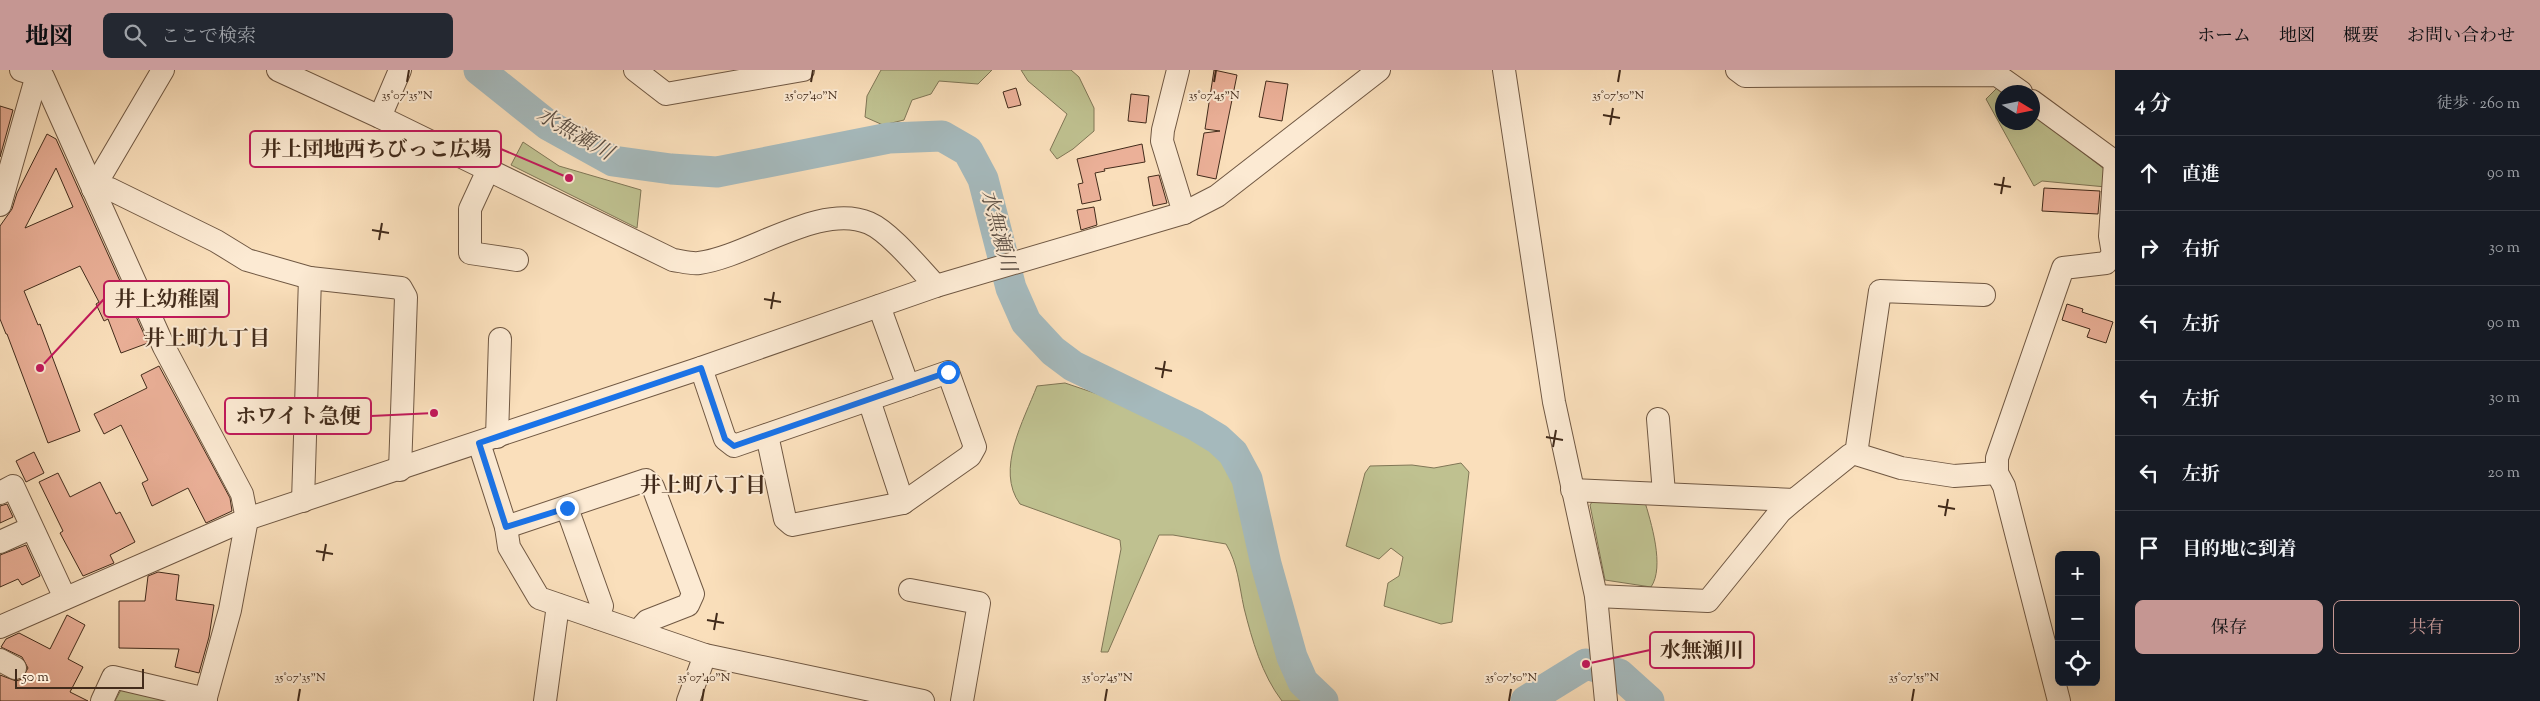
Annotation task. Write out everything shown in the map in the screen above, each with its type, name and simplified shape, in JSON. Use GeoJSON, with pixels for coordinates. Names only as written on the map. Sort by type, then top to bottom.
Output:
{"type":"FeatureCollection","features":[{"type":"Feature","properties":{"kind":"street"},"geometry":{"type":"LineString","coordinates":[[93,189],[163,70]]}},
{"type":"Feature","properties":{"kind":"street"},"geometry":{"type":"LineString","coordinates":[[278,70],[380,117],[673,260],[697,264],[723,258],[810,224],[839,217],[870,223],[894,243],[936,286]]}},
{"type":"Feature","properties":{"kind":"street"},"geometry":{"type":"LineString","coordinates":[[380,117],[400,70]]}},
{"type":"Feature","properties":{"kind":"street"},"geometry":{"type":"LineString","coordinates":[[635,70],[666,94],[773,73],[803,70]]}},
{"type":"Feature","properties":{"kind":"street"},"geometry":{"type":"LineString","coordinates":[[1178,70],[1162,141],[1184,213]]}},
{"type":"Feature","properties":{"kind":"street"},"geometry":{"type":"LineString","coordinates":[[0,627],[247,519],[400,470],[936,286],[1184,213],[1216,196],[1379,70]]}},
{"type":"Feature","properties":{"kind":"street"},"geometry":{"type":"LineString","coordinates":[[1504,70],[1554,402],[1596,596],[1605,694]]}},
{"type":"Feature","properties":{"kind":"street"},"geometry":{"type":"LineString","coordinates":[[1737,70],[1745,76],[1997,75],[2011,85]]}},
{"type":"Feature","properties":{"kind":"street"},"geometry":{"type":"LineString","coordinates":[[0,205],[29,72],[43,77],[164,347],[242,494],[247,519],[230,610],[205,700],[113,677],[102,701]]}},
{"type":"Feature","properties":{"kind":"street"},"geometry":{"type":"LineString","coordinates":[[2040,107],[2115,162],[2110,236],[2113,254],[2106,263],[2063,268],[1997,458],[1998,473],[2004,486],[2059,701]]}},
{"type":"Feature","properties":{"kind":"street"},"geometry":{"type":"LineString","coordinates":[[488,170],[470,209],[470,253],[517,260]]}},
{"type":"Feature","properties":{"kind":"street"},"geometry":{"type":"LineString","coordinates":[[93,189],[110,189],[216,241],[248,260],[310,278],[401,288],[406,297],[400,470]]}},
{"type":"Feature","properties":{"kind":"street"},"geometry":{"type":"LineString","coordinates":[[303,501],[310,278]]}},
{"type":"Feature","properties":{"kind":"street"},"geometry":{"type":"LineString","coordinates":[[1856,454],[1880,291],[1984,295]]}},
{"type":"Feature","properties":{"kind":"street"},"geometry":{"type":"LineString","coordinates":[[879,306],[908,386]]}},
{"type":"Feature","properties":{"kind":"street"},"geometry":{"type":"LineString","coordinates":[[500,339],[488,440],[509,547],[539,598],[704,655],[923,701]]}},
{"type":"Feature","properties":{"kind":"street"},"geometry":{"type":"LineString","coordinates":[[701,368],[725,439],[734,446],[948,372],[974,446],[970,456],[903,503],[792,525],[785,519],[767,435]]}},
{"type":"Feature","properties":{"kind":"street"},"geometry":{"type":"LineString","coordinates":[[869,400],[903,503]]}},
{"type":"Feature","properties":{"kind":"street"},"geometry":{"type":"LineString","coordinates":[[1658,419],[1664,493]]}},
{"type":"Feature","properties":{"kind":"street"},"geometry":{"type":"LineString","coordinates":[[1596,596],[1708,601],[1780,512],[1850,455],[1856,454],[1901,468],[1954,476],[1998,473]]}},
{"type":"Feature","properties":{"kind":"street"},"geometry":{"type":"LineString","coordinates":[[506,527],[646,480],[653,487],[693,594],[688,605],[647,621],[638,631]]}},
{"type":"Feature","properties":{"kind":"street"},"geometry":{"type":"LineString","coordinates":[[0,493],[13,486],[65,598]]}},
{"type":"Feature","properties":{"kind":"street"},"geometry":{"type":"LineString","coordinates":[[1572,490],[1794,500]]}},
{"type":"Feature","properties":{"kind":"street"},"geometry":{"type":"LineString","coordinates":[[567,508],[602,606],[598,618]]}},
{"type":"Feature","properties":{"kind":"street"},"geometry":{"type":"LineString","coordinates":[[0,542],[31,528]]}},
{"type":"Feature","properties":{"kind":"street"},"geometry":{"type":"LineString","coordinates":[[910,590],[979,603],[962,701]]}},
{"type":"Feature","properties":{"kind":"street"},"geometry":{"type":"LineString","coordinates":[[545,701],[558,605]]}},
{"type":"Feature","properties":{"kind":"street"},"geometry":{"type":"LineString","coordinates":[[688,701],[704,655]]}},
{"type":"Feature","properties":{"kind":"green space"},"geometry":{"type":"Polygon","coordinates":[[[881,70],[992,70],[978,84],[939,81],[931,94],[912,100],[904,120],[883,125],[865,117],[867,96],[881,70]]]}},
{"type":"Feature","properties":{"kind":"green space"},"geometry":{"type":"Polygon","coordinates":[[[1021,70],[1071,70],[1079,77],[1094,108],[1094,131],[1073,149],[1057,159],[1050,150],[1067,114],[1028,81],[1021,70]]]}},
{"type":"Feature","properties":{"kind":"green space"},"geometry":{"type":"Polygon","coordinates":[[[1995,90],[1995,115],[1986,99],[1995,90]]]}},
{"type":"Feature","properties":{"kind":"green space"},"geometry":{"type":"Polygon","coordinates":[[[2040,119],[2108,172],[2106,187],[2042,181],[2034,186],[2003,130],[2040,130],[2040,119]]]}},
{"type":"Feature","properties":{"kind":"green space"},"geometry":{"type":"Polygon","coordinates":[[[523,142],[559,166],[641,190],[637,228],[511,165],[523,142]]]}},
{"type":"Feature","properties":{"kind":"green space"},"geometry":{"type":"Polygon","coordinates":[[[1065,383],[1124,403],[1222,450],[1239,480],[1276,625],[1287,660],[1310,701],[1282,701],[1263,669],[1244,608],[1236,567],[1226,544],[1173,535],[1159,535],[1108,652],[1101,652],[1121,549],[1120,540],[1020,504],[1013,491],[1010,476],[1014,445],[1037,386],[1065,383]]]}},
{"type":"Feature","properties":{"kind":"green space"},"geometry":{"type":"Polygon","coordinates":[[[1461,463],[1469,472],[1452,622],[1441,624],[1384,606],[1388,583],[1399,576],[1403,557],[1391,548],[1379,559],[1346,546],[1365,473],[1370,466],[1412,465],[1434,468],[1461,463]]]}},
{"type":"Feature","properties":{"kind":"green space"},"geometry":{"type":"Polygon","coordinates":[[[1596,496],[1644,499],[1657,556],[1657,568],[1651,587],[1605,580],[1590,505],[1596,496]]]}},
{"type":"Feature","properties":{"kind":"green space"},"geometry":{"type":"Polygon","coordinates":[[[122,688],[189,701],[115,701],[122,688]]]}},
{"type":"Feature","properties":{"kind":"building"},"geometry":{"type":"Polygon","coordinates":[[[1214,70],[1237,75],[1216,179],[1197,175],[1204,133],[1220,131],[1205,129],[1214,70]]]}},
{"type":"Feature","properties":{"kind":"building"},"geometry":{"type":"Polygon","coordinates":[[[1266,81],[1288,84],[1282,121],[1259,117],[1266,81]]]}},
{"type":"Feature","properties":{"kind":"building"},"geometry":{"type":"Polygon","coordinates":[[[1016,88],[1021,105],[1008,108],[1003,92],[1016,88]]]}},
{"type":"Feature","properties":{"kind":"building"},"geometry":{"type":"Polygon","coordinates":[[[1131,94],[1149,96],[1146,123],[1128,121],[1131,94]]]}},
{"type":"Feature","properties":{"kind":"building"},"geometry":{"type":"Polygon","coordinates":[[[0,106],[13,110],[0,157],[0,106]]]}},
{"type":"Feature","properties":{"kind":"building"},"geometry":{"type":"Polygon","coordinates":[[[47,134],[56,139],[148,343],[121,353],[108,319],[104,321],[96,304],[99,302],[80,266],[24,291],[38,325],[40,324],[80,431],[48,443],[0,319],[0,226],[12,209],[17,193],[47,134]],[[56,168],[25,228],[73,207],[56,168]]]}},
{"type":"Feature","properties":{"kind":"building"},"geometry":{"type":"Polygon","coordinates":[[[1142,144],[1145,162],[1104,169],[1105,171],[1095,173],[1101,200],[1082,204],[1078,184],[1083,183],[1077,159],[1142,144]]]}},
{"type":"Feature","properties":{"kind":"building"},"geometry":{"type":"Polygon","coordinates":[[[1159,175],[1167,203],[1153,206],[1148,177],[1159,175]]]}},
{"type":"Feature","properties":{"kind":"building"},"geometry":{"type":"Polygon","coordinates":[[[2044,188],[2100,191],[2098,214],[2042,211],[2044,188]]]}},
{"type":"Feature","properties":{"kind":"building"},"geometry":{"type":"Polygon","coordinates":[[[1094,207],[1097,225],[1081,230],[1077,210],[1094,207]]]}},
{"type":"Feature","properties":{"kind":"building"},"geometry":{"type":"Polygon","coordinates":[[[2067,304],[2083,309],[2082,312],[2113,322],[2106,343],[2087,337],[2090,329],[2062,320],[2067,304]]]}},
{"type":"Feature","properties":{"kind":"building"},"geometry":{"type":"Polygon","coordinates":[[[159,366],[230,498],[232,511],[206,523],[188,488],[152,506],[142,483],[148,480],[121,425],[104,434],[94,414],[147,388],[141,375],[159,366]]]}},
{"type":"Feature","properties":{"kind":"building"},"geometry":{"type":"Polygon","coordinates":[[[34,452],[44,473],[26,482],[16,461],[34,452]]]}},
{"type":"Feature","properties":{"kind":"building"},"geometry":{"type":"Polygon","coordinates":[[[58,473],[70,497],[100,482],[116,514],[120,512],[135,542],[110,555],[114,563],[83,576],[60,533],[63,531],[39,482],[58,473]]]}},
{"type":"Feature","properties":{"kind":"building"},"geometry":{"type":"Polygon","coordinates":[[[7,504],[13,517],[0,523],[0,506],[7,504]]]}},
{"type":"Feature","properties":{"kind":"building"},"geometry":{"type":"Polygon","coordinates":[[[26,545],[40,576],[22,585],[18,579],[0,587],[0,555],[26,545]]]}},
{"type":"Feature","properties":{"kind":"building"},"geometry":{"type":"Polygon","coordinates":[[[158,572],[179,575],[176,600],[214,605],[209,637],[199,673],[175,667],[179,649],[119,648],[119,601],[145,601],[148,576],[158,572]]]}},
{"type":"Feature","properties":{"kind":"building"},"geometry":{"type":"Polygon","coordinates":[[[67,615],[85,625],[68,659],[83,667],[70,692],[88,701],[0,701],[0,675],[16,681],[22,679],[28,668],[22,657],[1,647],[6,639],[19,633],[50,649],[67,615]]]}},
{"type":"Feature","properties":{"kind":"waterway","name":"水無瀬川"},"geometry":{"type":"LineString","coordinates":[[479,70],[548,125],[613,161],[671,169],[717,172],[889,138],[942,136],[968,151],[983,179],[1011,288],[1026,322],[1053,351],[1073,366],[1195,425],[1218,439],[1233,453],[1247,479],[1266,564],[1292,657],[1303,682],[1323,701]]}},
{"type":"Feature","properties":{"kind":"waterway","name":"水無瀬川"},"geometry":{"type":"LineString","coordinates":[[1526,701],[1586,664],[1619,674],[1649,701]]}},
{"type":"Feature","properties":{"kind":"place","name":"井上団地西ちびっこ広場"},"geometry":{"type":"Point","coordinates":[569,178]}},
{"type":"Feature","properties":{"kind":"place","name":"井上幼稚園"},"geometry":{"type":"Point","coordinates":[40,368]}},
{"type":"Feature","properties":{"kind":"place","name":"ホワイト急便"},"geometry":{"type":"Point","coordinates":[434,413]}},
{"type":"Feature","properties":{"kind":"place","name":"水無瀬川"},"geometry":{"type":"Point","coordinates":[1586,664]}},
{"type":"Feature","properties":{"kind":"district","name":"井上町九丁目"},"geometry":{"type":"Point","coordinates":[207,340]}},
{"type":"Feature","properties":{"kind":"district","name":"井上町八丁目"},"geometry":{"type":"Point","coordinates":[703,487]}},
{"type":"Feature","properties":{"kind":"route"},"geometry":{"type":"LineString","coordinates":[[567,508],[506,527],[479,443],[701,368],[725,439],[734,446],[948,372]]}}]}
